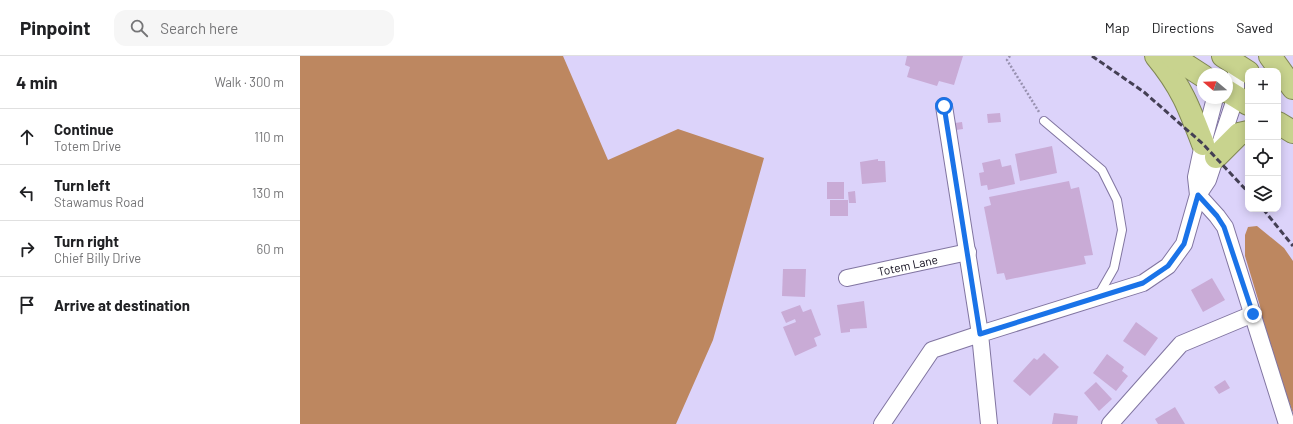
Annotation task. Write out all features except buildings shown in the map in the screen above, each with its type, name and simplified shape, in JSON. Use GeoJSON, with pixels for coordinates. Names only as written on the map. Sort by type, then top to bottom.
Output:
{"type":"FeatureCollection","features":[{"type":"Feature","properties":{"kind":"highway"},"geometry":{"type":"LineString","coordinates":[[1156,56],[1173,77],[1187,102],[1209,150],[1239,134],[1245,133]]}},
{"type":"Feature","properties":{"kind":"highway"},"geometry":{"type":"LineString","coordinates":[[1172,56],[1197,72]]}},
{"type":"Feature","properties":{"kind":"highway"},"geometry":{"type":"LineString","coordinates":[[1270,56],[1293,88]]}},
{"type":"Feature","properties":{"kind":"highway"},"geometry":{"type":"LineString","coordinates":[[1281,92],[1293,100]]}},
{"type":"Feature","properties":{"kind":"highway"},"geometry":{"type":"LineString","coordinates":[[1281,125],[1293,133]]}},
{"type":"Feature","properties":{"kind":"highway"},"geometry":{"type":"LineString","coordinates":[[1281,132],[1293,133]]}},
{"type":"Feature","properties":{"kind":"street"},"geometry":{"type":"LineString","coordinates":[[1233,86],[1235,65]]}},
{"type":"Feature","properties":{"kind":"street"},"geometry":{"type":"LineString","coordinates":[[882,424],[932,350],[1143,283],[1168,266],[1184,244],[1198,195],[1208,180],[1209,150],[1229,104]]}},
{"type":"Feature","properties":{"kind":"street"},"geometry":{"type":"LineString","coordinates":[[944,106],[980,334],[989,424]]}},
{"type":"Feature","properties":{"kind":"street"},"geometry":{"type":"LineString","coordinates":[[1198,195],[1217,216],[1224,227],[1288,424]]}},
{"type":"Feature","properties":{"kind":"street","name":"Totem Lane"},"geometry":{"type":"LineString","coordinates":[[848,278],[968,252]]}},
{"type":"Feature","properties":{"kind":"street"},"geometry":{"type":"LineString","coordinates":[[1110,424],[1181,344],[1253,314]]}},
{"type":"Feature","properties":{"kind":"lane"},"geometry":{"type":"LineString","coordinates":[[1044,120],[1102,170],[1117,200],[1122,230],[1114,268],[1097,297]]}},
{"type":"Feature","properties":{"kind":"path"},"geometry":{"type":"LineString","coordinates":[[1010,56],[1007,60],[1044,120]]}},
{"type":"Feature","properties":{"kind":"shaded area"},"geometry":{"type":"Polygon","coordinates":[[[300,56],[563,56],[608,160],[678,129],[764,158],[713,340],[676,424],[300,424],[300,56]]]}},
{"type":"Feature","properties":{"kind":"shaded area"},"geometry":{"type":"Polygon","coordinates":[[[1257,226],[1284,248],[1293,261],[1293,413],[1267,341],[1260,306],[1245,256],[1245,235],[1248,227],[1257,226]]]}},
{"type":"Feature","properties":{"kind":"railway"},"geometry":{"type":"LineString","coordinates":[[1092,56],[1144,92],[1203,144],[1245,189]]}},
{"type":"Feature","properties":{"kind":"railway"},"geometry":{"type":"LineString","coordinates":[[1265,212],[1293,246]]}},
{"type":"Feature","properties":{"kind":"route"},"geometry":{"type":"LineString","coordinates":[[944,106],[980,334],[1143,283],[1168,266],[1184,244],[1198,195],[1217,216],[1224,227],[1253,314]]}}]}
